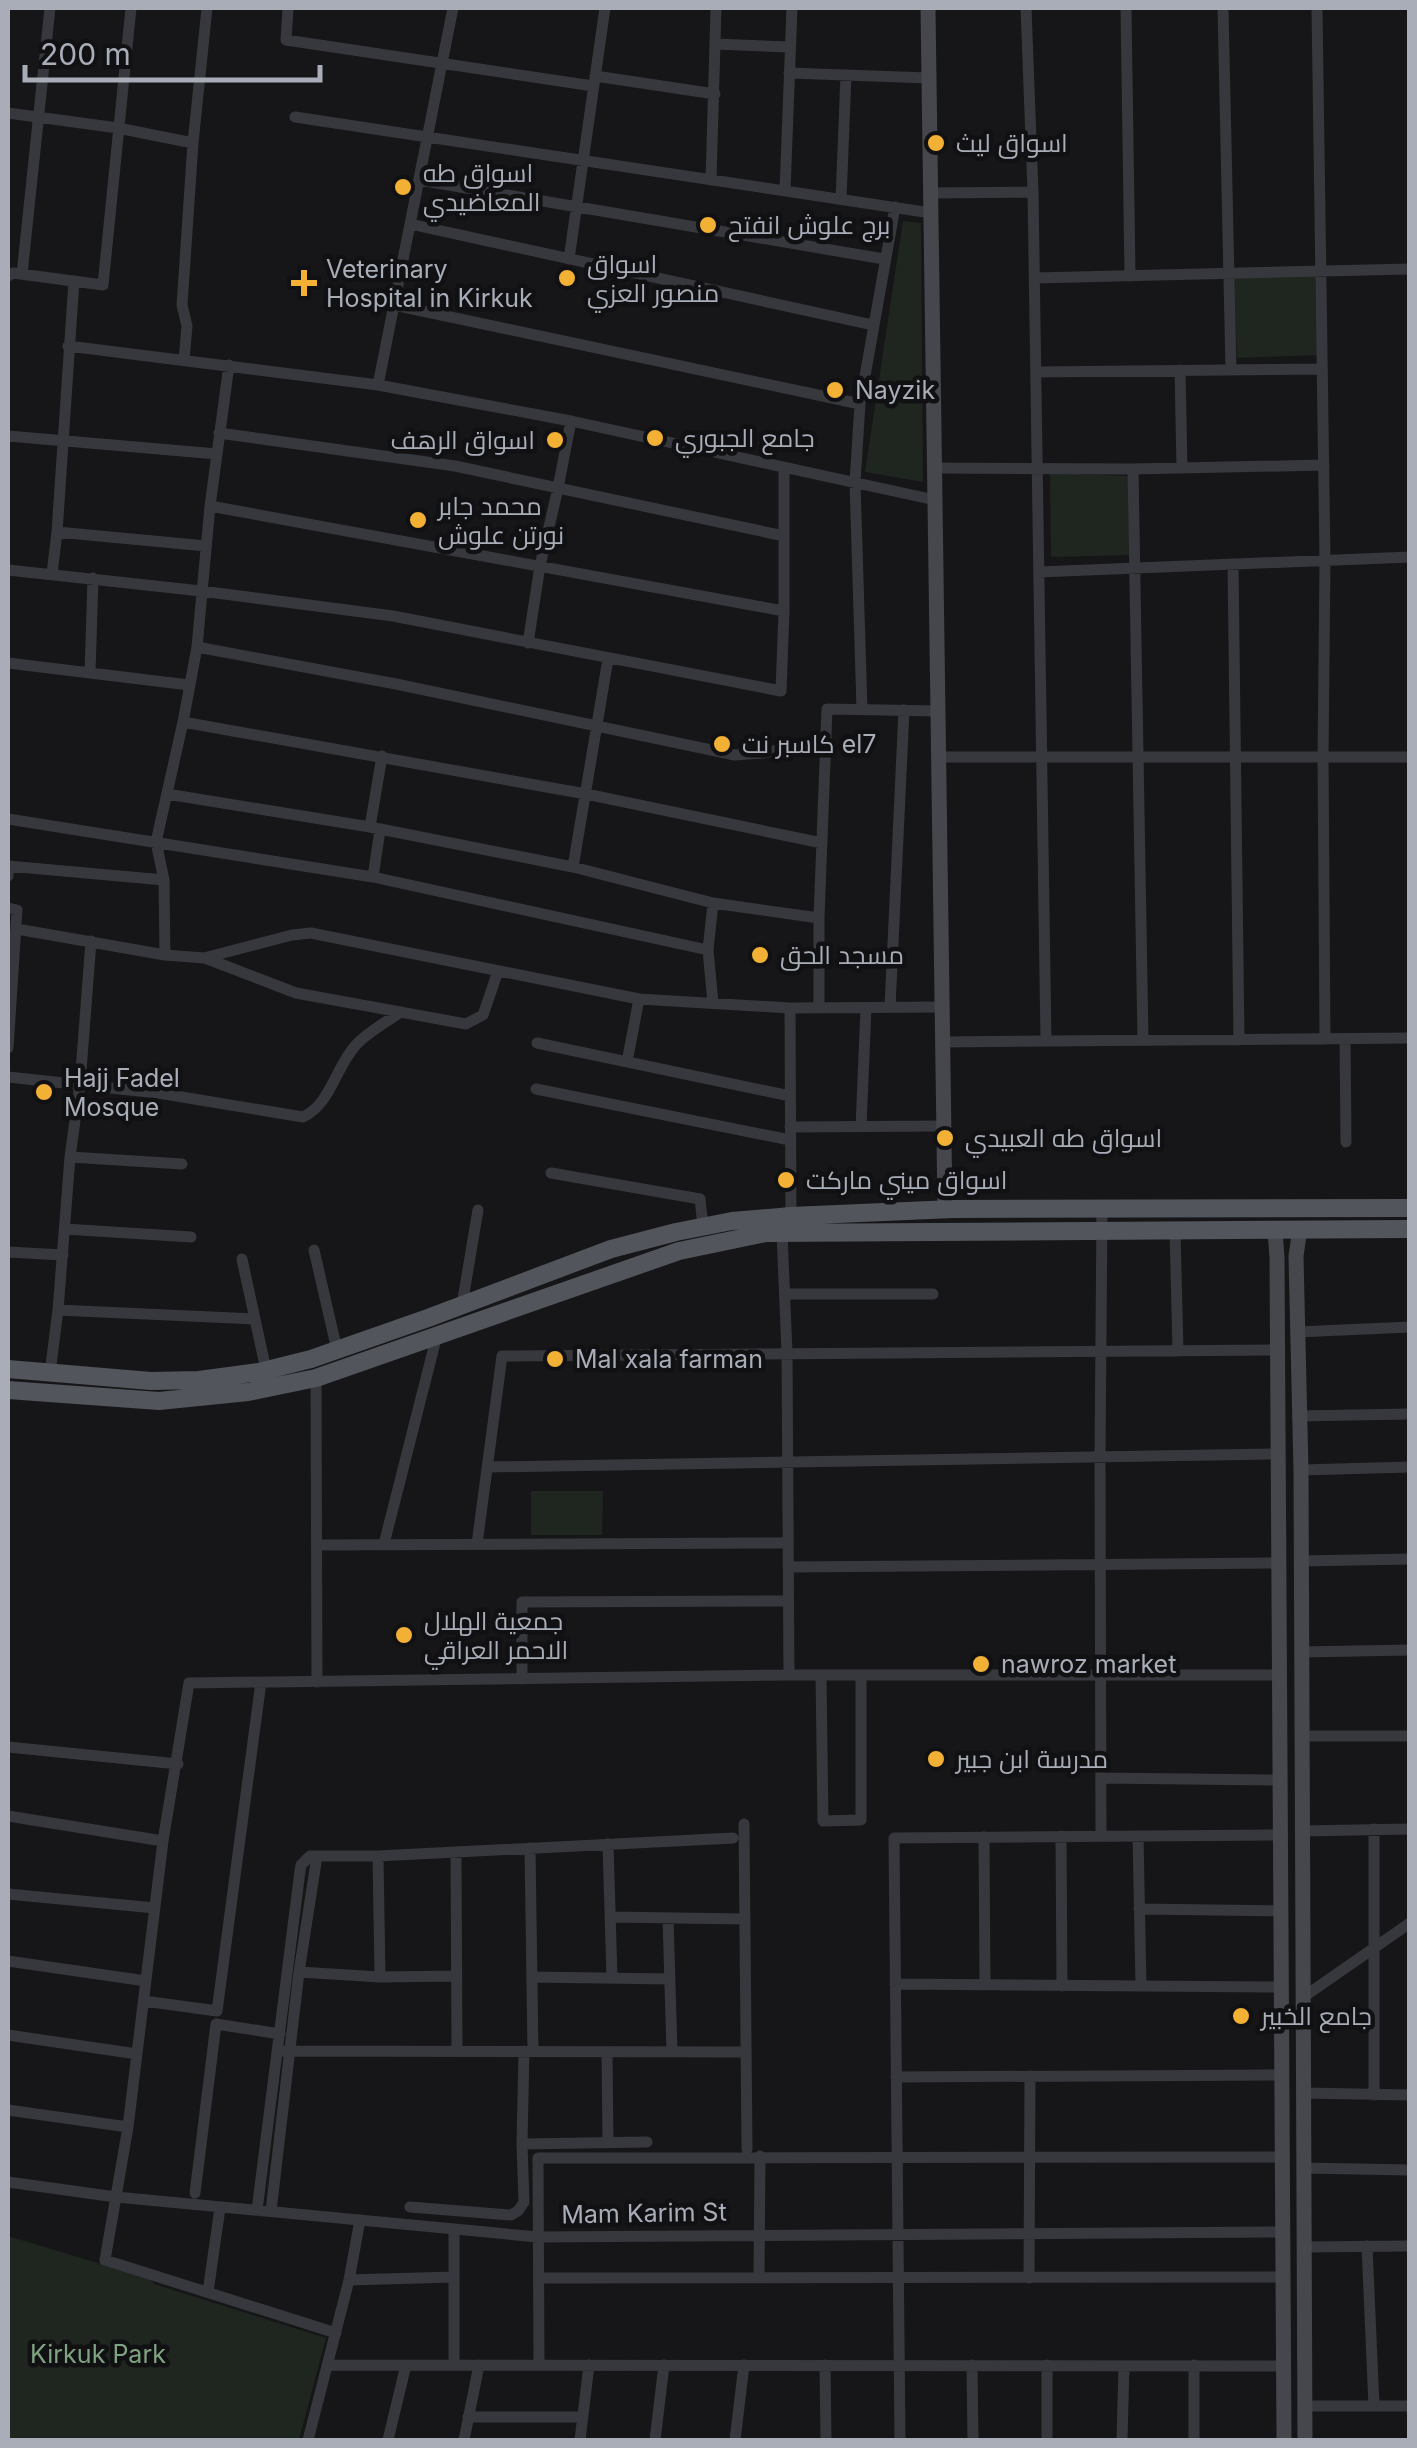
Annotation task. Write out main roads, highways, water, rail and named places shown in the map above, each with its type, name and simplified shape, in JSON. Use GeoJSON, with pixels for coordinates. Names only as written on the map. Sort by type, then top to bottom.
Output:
{"type":"FeatureCollection","features":[{"type":"Feature","properties":{"kind":"main road"},"geometry":{"type":"LineString","coordinates":[[8,1390],[159,1401],[248,1392],[316,1378],[680,1250],[766,1233],[786,1224],[945,1210],[1410,1208]]}},
{"type":"Feature","properties":{"kind":"main road"},"geometry":{"type":"LineString","coordinates":[[8,1369],[151,1382],[266,1370],[337,1350],[611,1248],[704,1226],[786,1224],[1102,1232],[1410,1229]]}},
{"type":"Feature","properties":{"kind":"main road"},"geometry":{"type":"LineString","coordinates":[[538,1276],[546,1296]]}},
{"type":"Feature","properties":{"kind":"place","name":"اسواق ليث"},"geometry":{"type":"Point","coordinates":[936,143]}},
{"type":"Feature","properties":{"kind":"place","name":"اسواق طه المعاضيدي"},"geometry":{"type":"Point","coordinates":[403,187]}},
{"type":"Feature","properties":{"kind":"place","name":"برج علوش انفتح"},"geometry":{"type":"Point","coordinates":[708,225]}},
{"type":"Feature","properties":{"kind":"place","name":"اسواق منصور العزي"},"geometry":{"type":"Point","coordinates":[567,278]}},
{"type":"Feature","properties":{"kind":"place","name":"Veterinary Hospital in Kirkuk"},"geometry":{"type":"Point","coordinates":[304,283]}},
{"type":"Feature","properties":{"kind":"place","name":"Nayzik"},"geometry":{"type":"Point","coordinates":[835,390]}},
{"type":"Feature","properties":{"kind":"place","name":"جامع الجبوري"},"geometry":{"type":"Point","coordinates":[655,438]}},
{"type":"Feature","properties":{"kind":"place","name":"اسواق الرهف"},"geometry":{"type":"Point","coordinates":[555,440]}},
{"type":"Feature","properties":{"kind":"place","name":"محمد جابر نورتن علوش"},"geometry":{"type":"Point","coordinates":[418,520]}},
{"type":"Feature","properties":{"kind":"place","name":"كاسبر نت el7"},"geometry":{"type":"Point","coordinates":[722,744]}},
{"type":"Feature","properties":{"kind":"place","name":"مسجد الحق"},"geometry":{"type":"Point","coordinates":[760,955]}},
{"type":"Feature","properties":{"kind":"place","name":"Hajj Fadel Mosque"},"geometry":{"type":"Point","coordinates":[44,1092]}},
{"type":"Feature","properties":{"kind":"place","name":"اسواق طه العبيدي"},"geometry":{"type":"Point","coordinates":[945,1138]}},
{"type":"Feature","properties":{"kind":"place","name":"اسواق ميني ماركت"},"geometry":{"type":"Point","coordinates":[786,1180]}},
{"type":"Feature","properties":{"kind":"place","name":"Mal xala farman"},"geometry":{"type":"Point","coordinates":[555,1359]}},
{"type":"Feature","properties":{"kind":"place","name":"جمعية الهلال الاحمر العراقي"},"geometry":{"type":"Point","coordinates":[404,1635]}},
{"type":"Feature","properties":{"kind":"place","name":"nawroz market"},"geometry":{"type":"Point","coordinates":[981,1664]}},
{"type":"Feature","properties":{"kind":"place","name":"مدرسة ابن جبير"},"geometry":{"type":"Point","coordinates":[936,1759]}},
{"type":"Feature","properties":{"kind":"place","name":"جامع الخبير"},"geometry":{"type":"Point","coordinates":[1241,2016]}},
{"type":"Feature","properties":{"kind":"park label","name":"Kirkuk Park"},"geometry":{"type":"Point","coordinates":[98,2354]}}]}
